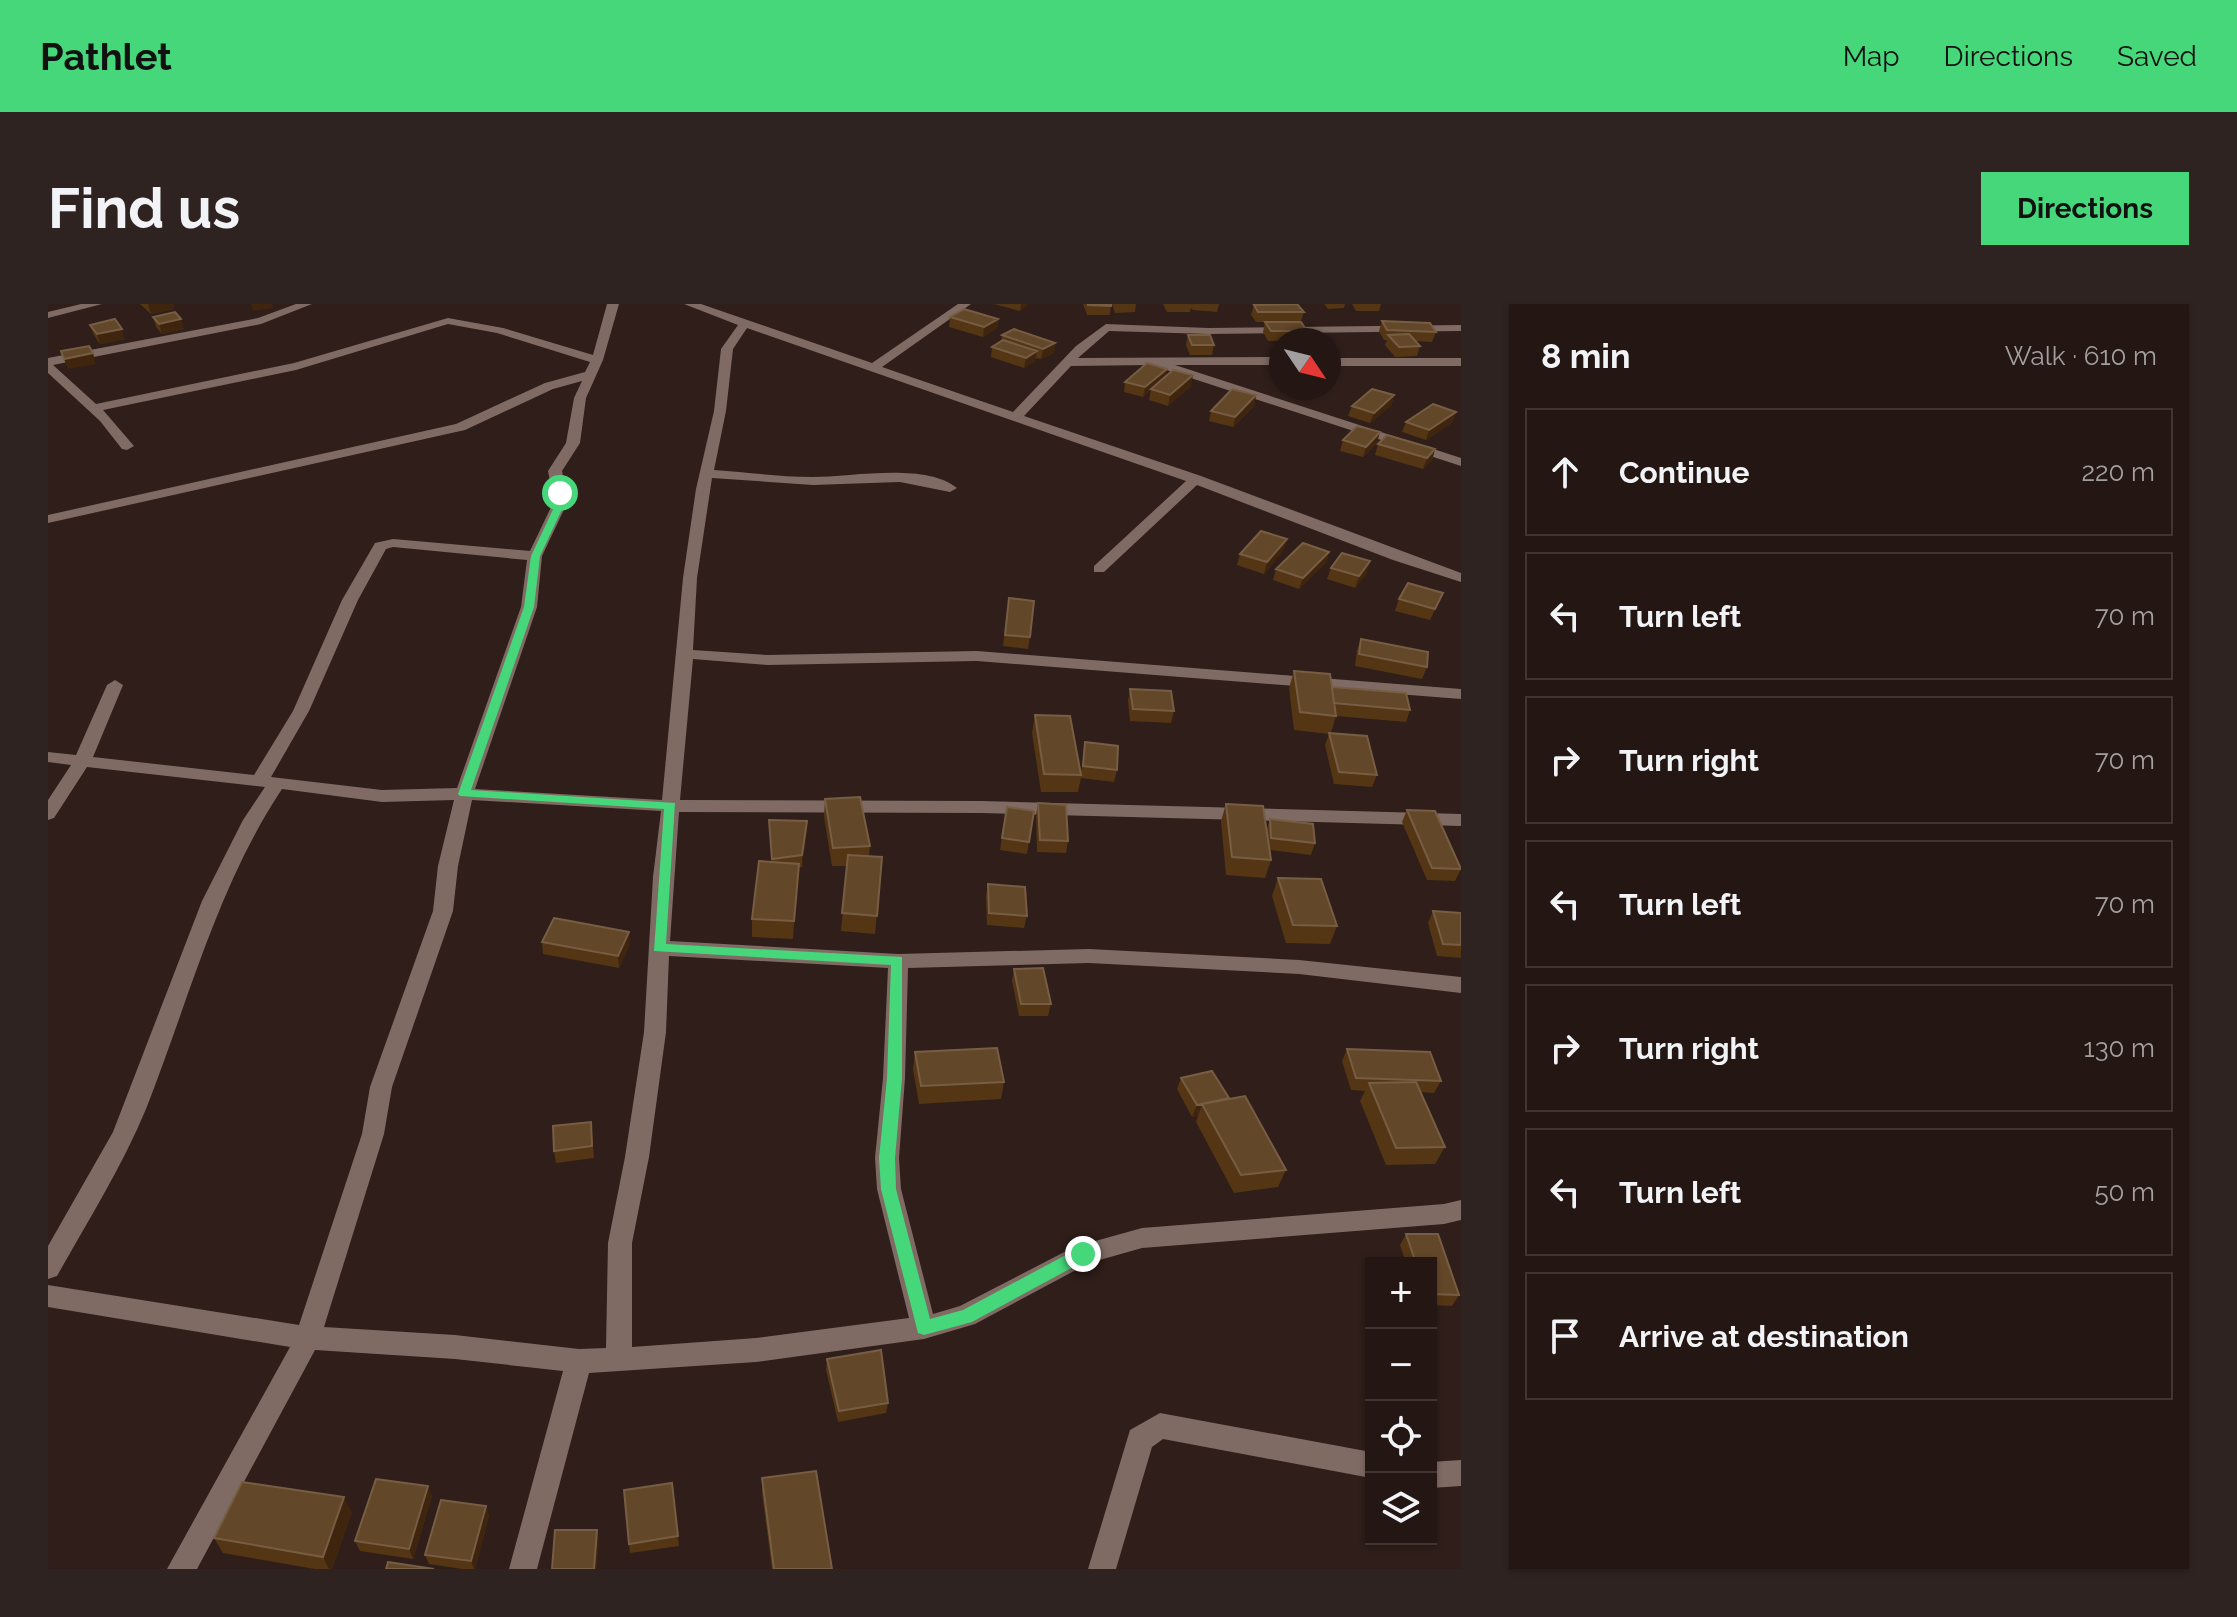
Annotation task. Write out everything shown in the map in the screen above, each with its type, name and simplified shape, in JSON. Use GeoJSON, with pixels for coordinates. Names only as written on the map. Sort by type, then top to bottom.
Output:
{"type":"FeatureCollection","features":[{"type":"Feature","properties":{"kind":"street"},"geometry":{"type":"LineString","coordinates":[[48,315],[96,304]]}},
{"type":"Feature","properties":{"kind":"street"},"geometry":{"type":"LineString","coordinates":[[50,369],[261,321],[306,304]]}},
{"type":"Feature","properties":{"kind":"street"},"geometry":{"type":"LineString","coordinates":[[181,1569],[308,1338],[373,1134],[381,1087],[443,911],[448,866],[464,794],[529,607],[535,556],[561,501],[555,471],[573,443],[580,398],[613,304]]}},
{"type":"Feature","properties":{"kind":"street"},"geometry":{"type":"LineString","coordinates":[[690,304],[1196,479],[1461,578]]}},
{"type":"Feature","properties":{"kind":"street"},"geometry":{"type":"LineString","coordinates":[[873,368],[965,304]]}},
{"type":"Feature","properties":{"kind":"street"},"geometry":{"type":"LineString","coordinates":[[94,408],[296,366],[448,321],[499,330],[593,368]]}},
{"type":"Feature","properties":{"kind":"street"},"geometry":{"type":"LineString","coordinates":[[619,1360],[620,1243],[650,1068],[690,578],[706,473],[720,411],[727,349],[745,323]]}},
{"type":"Feature","properties":{"kind":"street"},"geometry":{"type":"LineString","coordinates":[[1016,417],[1067,362],[1106,327],[1208,331],[1461,328]]}},
{"type":"Feature","properties":{"kind":"street"},"geometry":{"type":"LineString","coordinates":[[1067,362],[1269,361]]}},
{"type":"Feature","properties":{"kind":"street"},"geometry":{"type":"LineString","coordinates":[[1153,362],[1461,462]]}},
{"type":"Feature","properties":{"kind":"street"},"geometry":{"type":"LineString","coordinates":[[1341,362],[1461,362]]}},
{"type":"Feature","properties":{"kind":"street"},"geometry":{"type":"LineString","coordinates":[[48,519],[460,427],[593,368]]}},
{"type":"Feature","properties":{"kind":"street"},"geometry":{"type":"LineString","coordinates":[[50,369],[94,408],[127,446]]}},
{"type":"Feature","properties":{"kind":"street"},"geometry":{"type":"LineString","coordinates":[[706,473],[815,481],[893,479],[934,483],[950,488]]}},
{"type":"Feature","properties":{"kind":"street"},"geometry":{"type":"LineString","coordinates":[[1099,569],[1196,479]]}},
{"type":"Feature","properties":{"kind":"street"},"geometry":{"type":"LineString","coordinates":[[48,1268],[132,1114],[229,861],[257,810],[350,600],[380,546],[393,543],[535,556]]}},
{"type":"Feature","properties":{"kind":"street"},"geometry":{"type":"LineString","coordinates":[[685,654],[767,660],[977,656],[1461,694]]}},
{"type":"Feature","properties":{"kind":"street"},"geometry":{"type":"LineString","coordinates":[[48,814],[82,761],[115,685]]}},
{"type":"Feature","properties":{"kind":"street"},"geometry":{"type":"LineString","coordinates":[[48,757],[382,796],[464,794],[671,806],[982,807],[1461,820]]}},
{"type":"Feature","properties":{"kind":"street"},"geometry":{"type":"LineString","coordinates":[[659,948],[898,961],[1089,956],[1299,967],[1461,985]]}},
{"type":"Feature","properties":{"kind":"street"},"geometry":{"type":"LineString","coordinates":[[898,961],[894,1078],[887,1158],[889,1189],[924,1328]]}},
{"type":"Feature","properties":{"kind":"street"},"geometry":{"type":"LineString","coordinates":[[48,1296],[308,1338],[455,1347],[579,1361],[619,1360],[756,1350],[924,1328],[966,1316],[1083,1254],[1142,1238],[1444,1214],[1461,1210]]}},
{"type":"Feature","properties":{"kind":"street"},"geometry":{"type":"LineString","coordinates":[[523,1569],[579,1361]]}},
{"type":"Feature","properties":{"kind":"street"},"geometry":{"type":"LineString","coordinates":[[1102,1569],[1132,1476],[1140,1439],[1160,1426],[1365,1464]]}},
{"type":"Feature","properties":{"kind":"street"},"geometry":{"type":"LineString","coordinates":[[1437,1475],[1461,1473]]}},
{"type":"Feature","properties":{"kind":"building"},"geometry":{"type":"Polygon","coordinates":[[[1297,304],[1304,312],[1258,312],[1254,305],[1297,304]]]}},
{"type":"Feature","properties":{"kind":"building"},"geometry":{"type":"Polygon","coordinates":[[[964,309],[998,319],[984,327],[950,317],[964,309]]]}},
{"type":"Feature","properties":{"kind":"building"},"geometry":{"type":"Polygon","coordinates":[[[175,312],[181,319],[159,324],[153,317],[175,312]]]}},
{"type":"Feature","properties":{"kind":"building"},"geometry":{"type":"Polygon","coordinates":[[[115,319],[122,329],[97,334],[90,325],[115,319]]]}},
{"type":"Feature","properties":{"kind":"building"},"geometry":{"type":"Polygon","coordinates":[[[1382,321],[1430,323],[1436,332],[1387,330],[1382,321]]]}},
{"type":"Feature","properties":{"kind":"building"},"geometry":{"type":"Polygon","coordinates":[[[1265,322],[1301,322],[1305,328],[1269,328],[1265,322]]]}},
{"type":"Feature","properties":{"kind":"building"},"geometry":{"type":"Polygon","coordinates":[[[1014,329],[1055,343],[1043,349],[1002,335],[1014,329]]]}},
{"type":"Feature","properties":{"kind":"building"},"geometry":{"type":"Polygon","coordinates":[[[1409,334],[1420,346],[1399,347],[1388,335],[1409,334]]]}},
{"type":"Feature","properties":{"kind":"building"},"geometry":{"type":"Polygon","coordinates":[[[1188,335],[1210,335],[1214,345],[1192,345],[1188,335]]]}},
{"type":"Feature","properties":{"kind":"building"},"geometry":{"type":"Polygon","coordinates":[[[1003,340],[1037,351],[1026,358],[992,347],[1003,340]]]}},
{"type":"Feature","properties":{"kind":"building"},"geometry":{"type":"Polygon","coordinates":[[[89,346],[93,353],[64,359],[61,351],[89,346]]]}},
{"type":"Feature","properties":{"kind":"building"},"geometry":{"type":"Polygon","coordinates":[[[1147,363],[1167,369],[1145,387],[1125,382],[1147,363]]]}},
{"type":"Feature","properties":{"kind":"building"},"geometry":{"type":"Polygon","coordinates":[[[1173,370],[1193,375],[1170,395],[1151,389],[1173,370]]]}},
{"type":"Feature","properties":{"kind":"building"},"geometry":{"type":"Polygon","coordinates":[[[1232,389],[1256,395],[1235,417],[1211,411],[1232,389]]]}},
{"type":"Feature","properties":{"kind":"building"},"geometry":{"type":"Polygon","coordinates":[[[1372,389],[1394,395],[1374,413],[1352,406],[1372,389]]]}},
{"type":"Feature","properties":{"kind":"building"},"geometry":{"type":"Polygon","coordinates":[[[1433,404],[1456,412],[1429,430],[1406,422],[1433,404]]]}},
{"type":"Feature","properties":{"kind":"building"},"geometry":{"type":"Polygon","coordinates":[[[1357,426],[1380,432],[1366,447],[1343,440],[1357,426]]]}},
{"type":"Feature","properties":{"kind":"building"},"geometry":{"type":"Polygon","coordinates":[[[1387,435],[1435,449],[1427,458],[1378,444],[1387,435]]]}},
{"type":"Feature","properties":{"kind":"building"},"geometry":{"type":"Polygon","coordinates":[[[1261,531],[1287,539],[1267,562],[1240,554],[1261,531]]]}},
{"type":"Feature","properties":{"kind":"building"},"geometry":{"type":"Polygon","coordinates":[[[1303,543],[1329,552],[1303,578],[1276,569],[1303,543]]]}},
{"type":"Feature","properties":{"kind":"building"},"geometry":{"type":"Polygon","coordinates":[[[1342,553],[1370,561],[1359,576],[1331,568],[1342,553]]]}},
{"type":"Feature","properties":{"kind":"building"},"geometry":{"type":"Polygon","coordinates":[[[1408,583],[1443,593],[1435,609],[1399,599],[1408,583]]]}},
{"type":"Feature","properties":{"kind":"building"},"geometry":{"type":"Polygon","coordinates":[[[1009,598],[1034,601],[1030,637],[1005,635],[1009,598]]]}},
{"type":"Feature","properties":{"kind":"building"},"geometry":{"type":"Polygon","coordinates":[[[1361,639],[1428,652],[1427,667],[1359,654],[1361,639]]]}},
{"type":"Feature","properties":{"kind":"building"},"geometry":{"type":"Polygon","coordinates":[[[1294,671],[1330,674],[1336,716],[1300,712],[1294,671]]]}},
{"type":"Feature","properties":{"kind":"building"},"geometry":{"type":"Polygon","coordinates":[[[1332,687],[1406,693],[1410,710],[1334,703],[1332,687]]]}},
{"type":"Feature","properties":{"kind":"building"},"geometry":{"type":"Polygon","coordinates":[[[1130,689],[1171,691],[1174,711],[1133,709],[1130,689]]]}},
{"type":"Feature","properties":{"kind":"building"},"geometry":{"type":"Polygon","coordinates":[[[1035,715],[1070,716],[1081,775],[1044,774],[1035,715]]]}},
{"type":"Feature","properties":{"kind":"building"},"geometry":{"type":"Polygon","coordinates":[[[1329,733],[1367,736],[1377,775],[1339,772],[1329,733]]]}},
{"type":"Feature","properties":{"kind":"building"},"geometry":{"type":"Polygon","coordinates":[[[1085,742],[1118,746],[1117,770],[1083,766],[1085,742]]]}},
{"type":"Feature","properties":{"kind":"building"},"geometry":{"type":"Polygon","coordinates":[[[860,797],[870,846],[833,848],[825,799],[860,797]]]}},
{"type":"Feature","properties":{"kind":"building"},"geometry":{"type":"Polygon","coordinates":[[[1038,803],[1066,805],[1068,841],[1040,840],[1038,803]]]}},
{"type":"Feature","properties":{"kind":"building"},"geometry":{"type":"Polygon","coordinates":[[[1226,804],[1263,806],[1271,860],[1232,857],[1226,804]]]}},
{"type":"Feature","properties":{"kind":"building"},"geometry":{"type":"Polygon","coordinates":[[[1007,807],[1034,811],[1029,842],[1002,838],[1007,807]]]}},
{"type":"Feature","properties":{"kind":"building"},"geometry":{"type":"Polygon","coordinates":[[[1407,810],[1435,811],[1461,869],[1432,868],[1407,810]]]}},
{"type":"Feature","properties":{"kind":"building"},"geometry":{"type":"Polygon","coordinates":[[[1270,819],[1313,824],[1315,843],[1271,838],[1270,819]]]}},
{"type":"Feature","properties":{"kind":"building"},"geometry":{"type":"Polygon","coordinates":[[[769,820],[807,821],[802,855],[772,859],[769,820]]]}},
{"type":"Feature","properties":{"kind":"building"},"geometry":{"type":"Polygon","coordinates":[[[848,855],[882,857],[877,916],[842,913],[848,855]]]}},
{"type":"Feature","properties":{"kind":"building"},"geometry":{"type":"Polygon","coordinates":[[[759,861],[799,864],[794,921],[752,919],[759,861]]]}},
{"type":"Feature","properties":{"kind":"building"},"geometry":{"type":"Polygon","coordinates":[[[1278,878],[1321,879],[1337,926],[1293,925],[1278,878]]]}},
{"type":"Feature","properties":{"kind":"building"},"geometry":{"type":"Polygon","coordinates":[[[988,884],[1025,887],[1027,916],[989,913],[988,884]]]}},
{"type":"Feature","properties":{"kind":"building"},"geometry":{"type":"Polygon","coordinates":[[[1433,911],[1461,913],[1461,945],[1443,944],[1433,911]]]}},
{"type":"Feature","properties":{"kind":"building"},"geometry":{"type":"Polygon","coordinates":[[[554,918],[629,932],[618,956],[542,942],[554,918]]]}},
{"type":"Feature","properties":{"kind":"building"},"geometry":{"type":"Polygon","coordinates":[[[1043,968],[1051,1004],[1021,1004],[1014,969],[1043,968]]]}},
{"type":"Feature","properties":{"kind":"building"},"geometry":{"type":"Polygon","coordinates":[[[997,1048],[1004,1082],[921,1086],[915,1052],[997,1048]]]}},
{"type":"Feature","properties":{"kind":"building"},"geometry":{"type":"Polygon","coordinates":[[[1347,1049],[1430,1052],[1441,1081],[1356,1078],[1347,1049]]]}},
{"type":"Feature","properties":{"kind":"building"},"geometry":{"type":"Polygon","coordinates":[[[1212,1071],[1229,1098],[1197,1105],[1181,1078],[1212,1071]]]}},
{"type":"Feature","properties":{"kind":"building"},"geometry":{"type":"Polygon","coordinates":[[[1416,1082],[1445,1147],[1396,1148],[1369,1083],[1416,1082]]]}},
{"type":"Feature","properties":{"kind":"building"},"geometry":{"type":"Polygon","coordinates":[[[1245,1096],[1286,1170],[1241,1175],[1202,1104],[1245,1096]]]}},
{"type":"Feature","properties":{"kind":"building"},"geometry":{"type":"Polygon","coordinates":[[[591,1122],[592,1146],[554,1151],[553,1126],[591,1122]]]}},
{"type":"Feature","properties":{"kind":"building"},"geometry":{"type":"Polygon","coordinates":[[[1406,1234],[1438,1234],[1459,1295],[1437,1294],[1437,1257],[1414,1257],[1406,1234]]]}},
{"type":"Feature","properties":{"kind":"building"},"geometry":{"type":"Polygon","coordinates":[[[881,1350],[888,1403],[839,1411],[827,1359],[881,1350]]]}},
{"type":"Feature","properties":{"kind":"building"},"geometry":{"type":"Polygon","coordinates":[[[816,1471],[832,1569],[774,1569],[762,1478],[816,1471]]]}},
{"type":"Feature","properties":{"kind":"building"},"geometry":{"type":"Polygon","coordinates":[[[376,1479],[428,1486],[409,1549],[355,1541],[376,1479]]]}},
{"type":"Feature","properties":{"kind":"building"},"geometry":{"type":"Polygon","coordinates":[[[242,1482],[344,1497],[323,1557],[214,1538],[242,1482]]]}},
{"type":"Feature","properties":{"kind":"building"},"geometry":{"type":"Polygon","coordinates":[[[672,1483],[678,1536],[629,1544],[624,1490],[672,1483]]]}},
{"type":"Feature","properties":{"kind":"building"},"geometry":{"type":"Polygon","coordinates":[[[441,1500],[486,1506],[471,1561],[425,1555],[441,1500]]]}},
{"type":"Feature","properties":{"kind":"building"},"geometry":{"type":"Polygon","coordinates":[[[555,1530],[597,1530],[594,1569],[552,1569],[555,1530]]]}},
{"type":"Feature","properties":{"kind":"building"},"geometry":{"type":"Polygon","coordinates":[[[388,1562],[434,1569],[386,1569],[388,1562]]]}},
{"type":"Feature","properties":{"kind":"route"},"geometry":{"type":"LineString","coordinates":[[560,493],[561,501],[535,556],[529,607],[464,794],[671,806],[659,948],[898,961],[894,1078],[887,1158],[889,1189],[924,1328],[966,1316],[1083,1254]]}}]}
